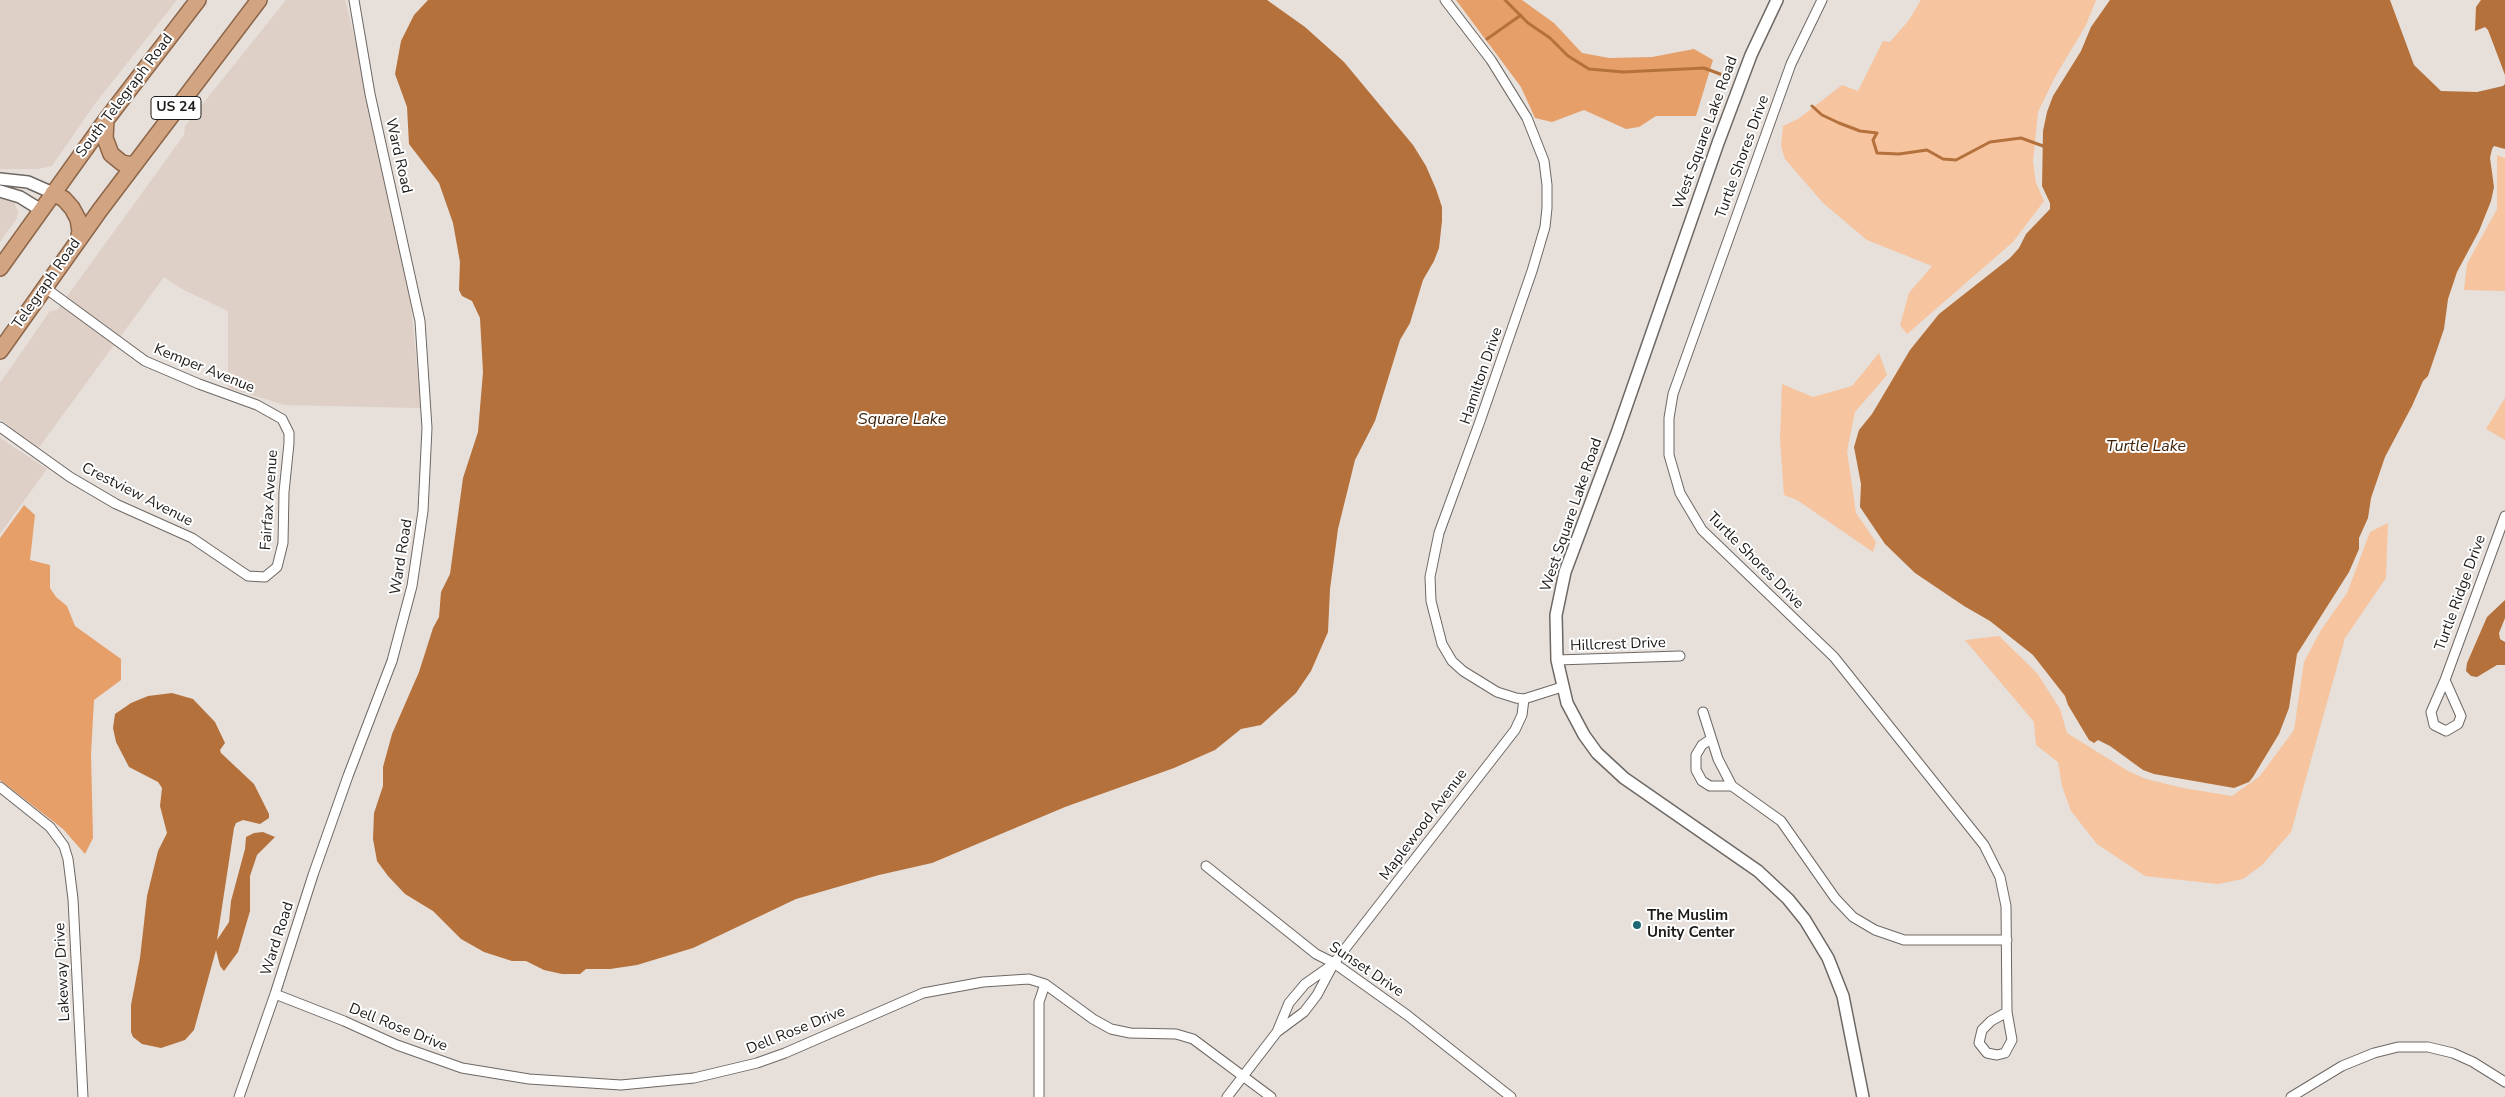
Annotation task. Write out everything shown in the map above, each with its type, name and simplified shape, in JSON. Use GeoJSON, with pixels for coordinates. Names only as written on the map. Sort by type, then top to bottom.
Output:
{"type":"FeatureCollection","features":[{"type":"Feature","properties":{"kind":"highway","name":"South Telegraph Road"},"geometry":{"type":"LineString","coordinates":[[53,193],[198,0]]}},
{"type":"Feature","properties":{"kind":"highway","name":"US 24"},"geometry":{"type":"LineString","coordinates":[[133,165],[259,0]]}},
{"type":"Feature","properties":{"kind":"highway"},"geometry":{"type":"LineString","coordinates":[[106,120],[105,138],[111,154],[122,163],[133,165]]}},
{"type":"Feature","properties":{"kind":"highway","name":"Telegraph Road"},"geometry":{"type":"LineString","coordinates":[[0,352],[44,287],[133,165]]}},
{"type":"Feature","properties":{"kind":"highway"},"geometry":{"type":"LineString","coordinates":[[53,193],[64,199],[78,219],[80,231],[78,241]]}},
{"type":"Feature","properties":{"kind":"highway","name":"US 24"},"geometry":{"type":"LineString","coordinates":[[0,268],[53,193]]}},
{"type":"Feature","properties":{"kind":"street","name":"Ward Road"},"geometry":{"type":"LineString","coordinates":[[239,1097],[275,994],[316,866],[348,776],[387,678],[400,636],[415,569],[425,486],[426,396],[418,306],[370,94],[354,0]]}},
{"type":"Feature","properties":{"kind":"street","name":"Hamilton Drive"},"geometry":{"type":"LineString","coordinates":[[1444,0],[1492,60],[1527,118],[1544,161],[1548,185],[1545,227],[1532,271],[1439,533],[1430,577],[1431,601],[1442,644],[1452,660],[1463,671],[1497,692],[1524,699]]}},
{"type":"Feature","properties":{"kind":"street","name":"West Square Lake Road"},"geometry":{"type":"LineString","coordinates":[[1777,0],[1751,55],[1718,143],[1617,433],[1565,572],[1556,615],[1557,660],[1567,703],[1584,735],[1612,768],[1758,871],[1788,899],[1805,920],[1828,958],[1843,996],[1863,1097]]}},
{"type":"Feature","properties":{"kind":"street","name":"Turtle Shores Drive"},"geometry":{"type":"LineString","coordinates":[[1822,0],[1790,64],[1673,394],[1668,418],[1669,455],[1680,493],[1702,530],[1834,657],[1976,833],[1990,856],[2000,877],[2006,906],[2006,1012],[2011,1045],[2005,1053],[1997,1055],[1987,1053],[1979,1042],[1982,1030],[1991,1021],[2006,1012]]}},
{"type":"Feature","properties":{"kind":"street"},"geometry":{"type":"LineString","coordinates":[[0,179],[24,181],[53,193]]}},
{"type":"Feature","properties":{"kind":"street"},"geometry":{"type":"LineString","coordinates":[[0,191],[20,197],[41,210]]}},
{"type":"Feature","properties":{"kind":"street","name":"Kemper Avenue"},"geometry":{"type":"LineString","coordinates":[[44,287],[146,361],[199,384],[257,405],[282,419]]}},
{"type":"Feature","properties":{"kind":"street","name":"Fairfax Avenue"},"geometry":{"type":"LineString","coordinates":[[266,577],[277,567],[283,543],[284,492],[289,433],[282,419]]}},
{"type":"Feature","properties":{"kind":"street","name":"Crestview Avenue"},"geometry":{"type":"LineString","coordinates":[[0,427],[50,464],[116,504],[192,538],[248,576],[266,577]]}},
{"type":"Feature","properties":{"kind":"street","name":"Turtle Ridge Drive"},"geometry":{"type":"LineString","coordinates":[[2445,680],[2460,716],[2458,724],[2446,731],[2437,729],[2430,717],[2505,516]]}},
{"type":"Feature","properties":{"kind":"street","name":"Hillcrest Drive"},"geometry":{"type":"LineString","coordinates":[[1557,660],[1680,656]]}},
{"type":"Feature","properties":{"kind":"street"},"geometry":{"type":"LineString","coordinates":[[1524,699],[1562,687]]}},
{"type":"Feature","properties":{"kind":"street","name":"Maplewood Avenue"},"geometry":{"type":"LineString","coordinates":[[1277,1032],[1304,1012],[1318,995],[1334,963],[1515,730],[1522,715],[1524,699]]}},
{"type":"Feature","properties":{"kind":"street"},"geometry":{"type":"LineString","coordinates":[[1703,712],[1710,738],[1732,786],[1782,821],[1835,898],[1853,917],[1864,924],[1904,940],[2007,940]]}},
{"type":"Feature","properties":{"kind":"street"},"geometry":{"type":"LineString","coordinates":[[1710,738],[1702,745],[1696,755],[1696,770],[1702,781],[1710,786],[1732,786]]}},
{"type":"Feature","properties":{"kind":"street","name":"Lakeway Drive"},"geometry":{"type":"LineString","coordinates":[[0,787],[50,826],[64,846],[68,859],[73,893],[83,1097]]}},
{"type":"Feature","properties":{"kind":"street","name":"Sunset Drive"},"geometry":{"type":"LineString","coordinates":[[1206,866],[1316,954],[1334,963],[1408,1016],[1511,1097]]}},
{"type":"Feature","properties":{"kind":"street","name":"Maplewood Avenue"},"geometry":{"type":"LineString","coordinates":[[1227,1097],[1277,1032],[1289,1003],[1305,984],[1334,963]]}},
{"type":"Feature","properties":{"kind":"street","name":"Dell Rose Drive"},"geometry":{"type":"LineString","coordinates":[[275,994],[344,1021],[397,1045],[462,1068],[529,1079],[621,1085],[694,1078],[757,1063],[785,1053],[902,1001],[939,989],[1020,978],[1045,984],[1093,1019],[1111,1029],[1130,1033],[1168,1033],[1184,1036],[1206,1048],[1271,1097]]}},
{"type":"Feature","properties":{"kind":"street"},"geometry":{"type":"LineString","coordinates":[[1039,1097],[1039,1002],[1045,984]]}},
{"type":"Feature","properties":{"kind":"street"},"geometry":{"type":"LineString","coordinates":[[2291,1097],[2342,1066],[2374,1053],[2398,1047],[2428,1047],[2453,1053],[2473,1062],[2505,1082]]}},
{"type":"Feature","properties":{"kind":"shaded area"},"geometry":{"type":"Polygon","coordinates":[[[0,0],[177,0],[94,105],[52,166],[38,169],[0,169],[0,0]]]}},
{"type":"Feature","properties":{"kind":"shaded area"},"geometry":{"type":"Polygon","coordinates":[[[286,0],[345,0],[370,100],[409,286],[421,408],[285,405],[228,388],[228,311],[182,289],[164,277],[37,450],[0,419],[0,383],[50,311],[57,310],[184,135],[185,126],[286,0]]]}},
{"type":"Feature","properties":{"kind":"shaded area"},"geometry":{"type":"Polygon","coordinates":[[[1456,0],[1522,0],[1554,23],[1582,53],[1609,58],[1652,57],[1694,49],[1713,60],[1696,116],[1656,116],[1639,127],[1626,129],[1584,110],[1552,122],[1535,118],[1521,87],[1456,0]]]}},
{"type":"Feature","properties":{"kind":"shaded area"},"geometry":{"type":"Polygon","coordinates":[[[1921,0],[2096,0],[2086,25],[2055,77],[2038,112],[2033,162],[2036,183],[2044,201],[2013,242],[1907,334],[1900,325],[1909,293],[1932,266],[1867,240],[1823,203],[1785,159],[1781,146],[1783,126],[1798,119],[1842,85],[1858,91],[1883,41],[1890,42],[1909,20],[1921,0]]]}},
{"type":"Feature","properties":{"kind":"shaded area"},"geometry":{"type":"Polygon","coordinates":[[[2497,155],[2505,158],[2505,291],[2464,290],[2467,264],[2497,209],[2497,155]]]}},
{"type":"Feature","properties":{"kind":"shaded area"},"geometry":{"type":"Polygon","coordinates":[[[0,193],[14,201],[18,212],[17,218],[0,242],[0,193]]]}},
{"type":"Feature","properties":{"kind":"shaded area"},"geometry":{"type":"Polygon","coordinates":[[[1879,353],[1887,375],[1855,412],[1847,451],[1856,513],[1876,542],[1873,552],[1797,500],[1784,495],[1780,440],[1782,384],[1813,397],[1852,386],[1879,353]]]}},
{"type":"Feature","properties":{"kind":"shaded area"},"geometry":{"type":"Polygon","coordinates":[[[2505,398],[2505,440],[2486,429],[2505,398]]]}},
{"type":"Feature","properties":{"kind":"shaded area"},"geometry":{"type":"Polygon","coordinates":[[[0,438],[47,469],[0,534],[0,438]]]}},
{"type":"Feature","properties":{"kind":"shaded area"},"geometry":{"type":"Polygon","coordinates":[[[24,505],[35,515],[30,560],[50,565],[50,588],[56,597],[67,606],[75,626],[121,659],[121,680],[94,700],[91,754],[93,838],[85,854],[63,829],[0,780],[0,538],[24,505]]]}},
{"type":"Feature","properties":{"kind":"shaded area"},"geometry":{"type":"Polygon","coordinates":[[[2388,523],[2386,578],[2345,638],[2291,832],[2262,865],[2243,879],[2218,884],[2145,876],[2097,844],[2071,811],[2062,786],[2058,762],[2036,745],[2034,722],[1965,640],[1999,636],[2037,673],[2060,709],[2067,733],[2128,771],[2146,779],[2183,788],[2232,796],[2260,776],[2294,730],[2304,662],[2321,630],[2347,593],[2370,532],[2388,523]]]}},
{"type":"Feature","properties":{"kind":"water","name":"Square Lake"},"geometry":{"type":"Polygon","coordinates":[[[428,0],[1267,0],[1305,27],[1344,62],[1413,145],[1426,166],[1436,189],[1442,207],[1442,221],[1439,248],[1423,280],[1410,323],[1400,340],[1375,421],[1355,460],[1338,529],[1330,589],[1328,632],[1311,671],[1296,693],[1261,725],[1241,729],[1215,750],[1174,768],[1065,807],[932,863],[879,875],[796,899],[693,948],[637,965],[610,969],[586,969],[580,974],[562,974],[544,970],[526,961],[512,961],[484,952],[461,939],[433,911],[405,894],[388,876],[377,861],[373,839],[374,813],[383,786],[383,767],[392,734],[419,672],[433,628],[439,617],[441,592],[450,574],[463,478],[478,432],[483,372],[480,318],[472,301],[462,296],[459,290],[460,262],[453,223],[439,183],[409,144],[407,107],[395,74],[401,41],[414,15],[428,0]]]}},
{"type":"Feature","properties":{"kind":"water","name":"Turtle Lake"},"geometry":{"type":"Polygon","coordinates":[[[2110,0],[2390,0],[2414,65],[2441,91],[2477,92],[2505,84],[2505,149],[2494,146],[2492,149],[2490,158],[2494,187],[2491,201],[2479,231],[2457,272],[2448,299],[2444,329],[2428,376],[2423,381],[2385,457],[2371,498],[2368,518],[2359,538],[2359,549],[2349,572],[2297,654],[2289,708],[2279,734],[2249,782],[2234,788],[2154,774],[2143,770],[2110,746],[2098,740],[2094,743],[2089,740],[2068,705],[2065,696],[2033,655],[1990,621],[1915,573],[1885,544],[1860,507],[1861,484],[1854,447],[1859,430],[1872,414],[1910,350],[1939,314],[2010,258],[2019,248],[2026,234],[2050,209],[2050,203],[2042,186],[2043,131],[2047,112],[2053,96],[2081,51],[2091,27],[2110,0]]]}},
{"type":"Feature","properties":{"kind":"water"},"geometry":{"type":"Polygon","coordinates":[[[2481,0],[2505,0],[2505,75],[2488,30],[2485,27],[2475,31],[2476,7],[2481,0]]]}},
{"type":"Feature","properties":{"kind":"water"},"geometry":{"type":"Polygon","coordinates":[[[2505,600],[2505,618],[2499,633],[2500,639],[2505,642],[2505,665],[2497,665],[2477,677],[2471,676],[2466,671],[2467,663],[2487,617],[2505,600]]]}},
{"type":"Feature","properties":{"kind":"water"},"geometry":{"type":"Polygon","coordinates":[[[172,693],[193,699],[215,722],[225,743],[220,750],[221,753],[254,784],[269,814],[269,818],[260,824],[243,820],[236,823],[217,940],[229,922],[231,901],[245,849],[246,837],[254,833],[263,832],[275,837],[257,855],[250,876],[250,911],[238,952],[224,971],[220,966],[216,950],[194,1030],[185,1040],[161,1048],[142,1044],[133,1037],[131,1032],[131,1005],[140,958],[147,896],[158,851],[167,833],[160,806],[162,788],[158,782],[129,767],[116,742],[113,728],[115,714],[131,703],[148,696],[172,693]]]}},
{"type":"Feature","properties":{"kind":"waterway"},"geometry":{"type":"LineString","coordinates":[[1505,0],[1528,23],[1550,38],[1568,56],[1589,69],[1623,72],[1704,68],[1728,77]]}},
{"type":"Feature","properties":{"kind":"waterway"},"geometry":{"type":"LineString","coordinates":[[1487,39],[1521,15]]}},
{"type":"Feature","properties":{"kind":"waterway"},"geometry":{"type":"LineString","coordinates":[[1812,106],[1822,115],[1839,123],[1860,131],[1877,133],[1873,140],[1877,153],[1899,154],[1927,150],[1943,159],[1956,160],[1990,142],[2021,138],[2043,146]]}},
{"type":"Feature","properties":{"kind":"place","name":"The Muslim Unity Center"},"geometry":{"type":"Point","coordinates":[1637,925]}}]}
